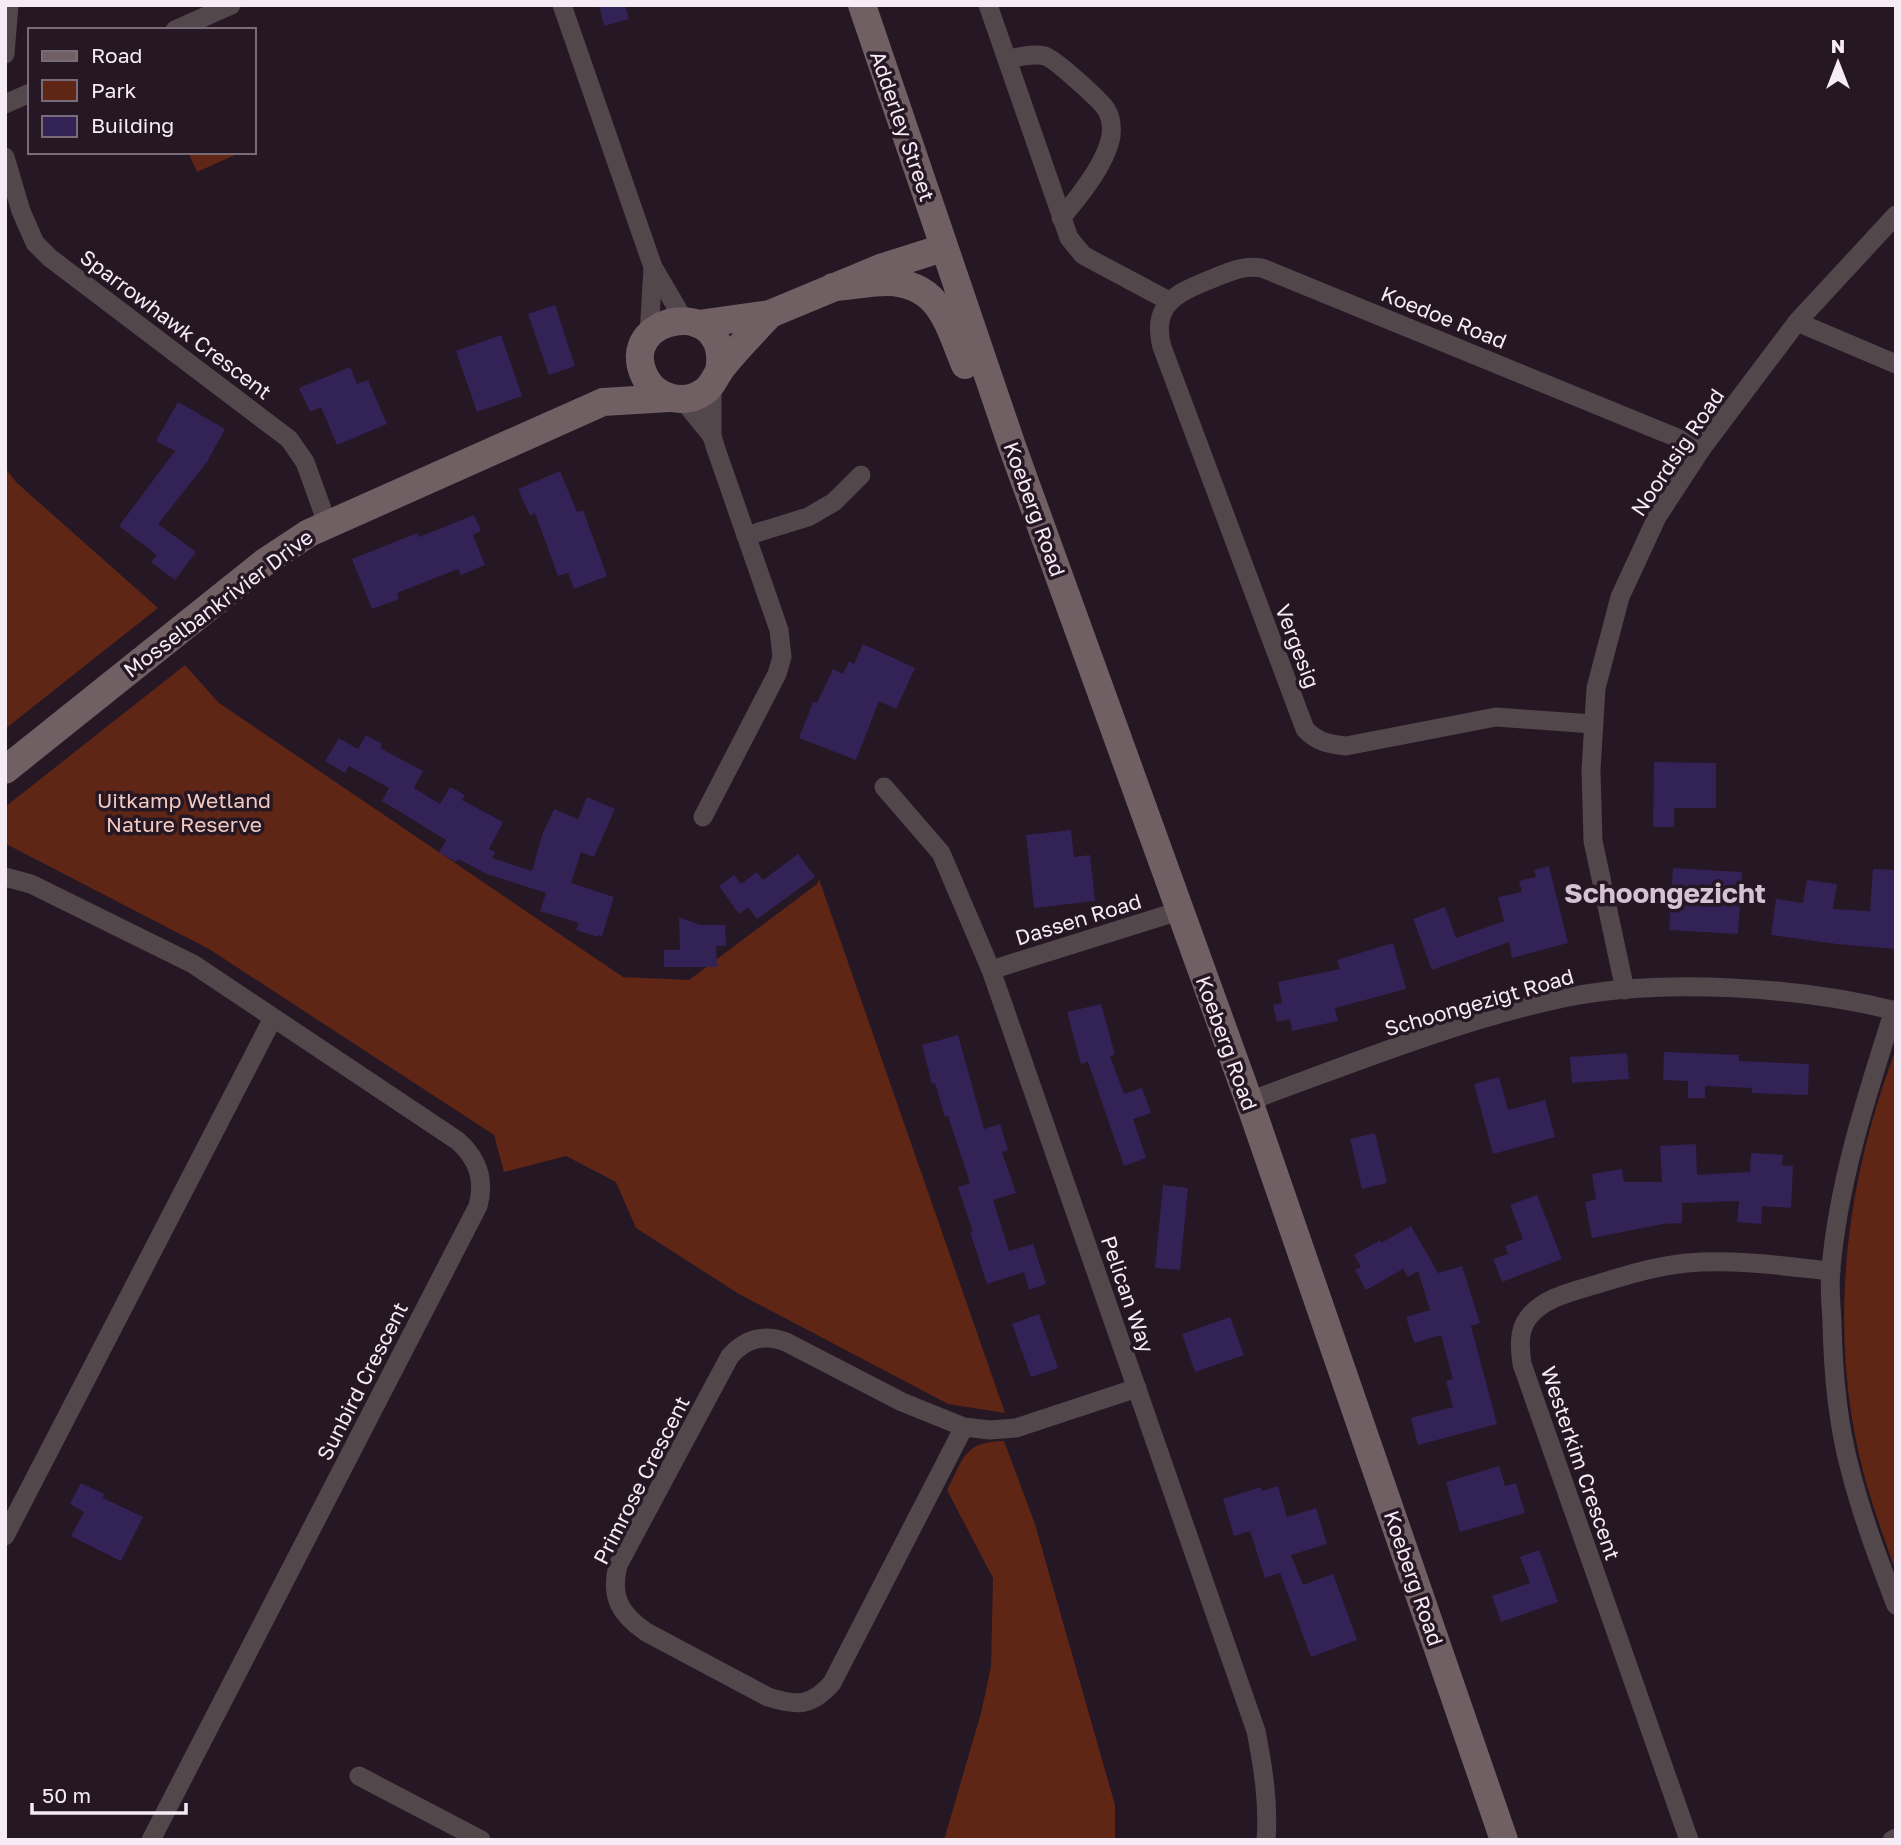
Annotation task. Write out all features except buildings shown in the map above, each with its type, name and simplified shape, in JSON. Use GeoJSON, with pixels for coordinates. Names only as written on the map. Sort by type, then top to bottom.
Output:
{"type":"FeatureCollection","features":[{"type":"Feature","properties":{"kind":"main road","name":"Adderley Street"},"geometry":{"type":"LineString","coordinates":[[862,5],[943,248]]}},
{"type":"Feature","properties":{"kind":"main road","name":"Mosselbankrivier Drive"},"geometry":{"type":"LineString","coordinates":[[603,402],[645,344],[668,322],[770,314],[883,267],[943,248]]}},
{"type":"Feature","properties":{"kind":"main road","name":"Koeberg Road"},"geometry":{"type":"LineString","coordinates":[[943,248],[1249,1101],[1504,1840]]}},
{"type":"Feature","properties":{"kind":"main road"},"geometry":{"type":"LineString","coordinates":[[834,287],[890,282],[908,285],[930,295],[944,313],[991,431],[996,439],[1012,446]]}},
{"type":"Feature","properties":{"kind":"main road","name":"Mosselbankrivier Drive"},"geometry":{"type":"LineString","coordinates":[[6,769],[265,562],[327,523],[603,402],[698,395],[770,314]]}},
{"type":"Feature","properties":{"kind":"main road"},"geometry":{"type":"LineString","coordinates":[[691,322],[713,336],[718,344],[720,353],[715,378]]}},
{"type":"Feature","properties":{"kind":"main road"},"geometry":{"type":"LineString","coordinates":[[645,344],[641,363],[647,381],[661,394],[676,398]]}},
{"type":"Feature","properties":{"kind":"street"},"geometry":{"type":"LineString","coordinates":[[5,54],[9,5]]}},
{"type":"Feature","properties":{"kind":"street"},"geometry":{"type":"LineString","coordinates":[[179,28],[231,5]]}},
{"type":"Feature","properties":{"kind":"street"},"geometry":{"type":"LineString","coordinates":[[562,5],[653,267],[691,322]]}},
{"type":"Feature","properties":{"kind":"street"},"geometry":{"type":"LineString","coordinates":[[988,5],[1069,238],[1083,255],[1169,301]]}},
{"type":"Feature","properties":{"kind":"street"},"geometry":{"type":"LineString","coordinates":[[1008,59],[1036,56],[1053,60],[1101,103],[1110,118],[1110,139],[1098,166],[1061,218]]}},
{"type":"Feature","properties":{"kind":"street"},"geometry":{"type":"LineString","coordinates":[[5,104],[28,94]]}},
{"type":"Feature","properties":{"kind":"street","name":"Sparrowhawk Crescent"},"geometry":{"type":"LineString","coordinates":[[5,156],[21,211],[35,243],[50,258],[289,439],[305,462],[327,523]]}},
{"type":"Feature","properties":{"kind":"street","name":"Noordsig Road"},"geometry":{"type":"LineString","coordinates":[[1625,990],[1593,841],[1591,771],[1596,688],[1620,597],[1657,517],[1702,448],[1797,323],[1896,215]]}},
{"type":"Feature","properties":{"kind":"street"},"geometry":{"type":"LineString","coordinates":[[645,344],[653,267]]}},
{"type":"Feature","properties":{"kind":"street","name":"Koedoe Road"},"geometry":{"type":"LineString","coordinates":[[1169,301],[1185,289],[1238,268],[1272,270],[1702,448]]}},
{"type":"Feature","properties":{"kind":"street","name":"Vergesig"},"geometry":{"type":"LineString","coordinates":[[1169,301],[1160,323],[1162,347],[1304,729],[1327,744],[1346,746],[1496,717],[1593,724]]}},
{"type":"Feature","properties":{"kind":"street"},"geometry":{"type":"LineString","coordinates":[[1797,323],[1896,364]]}},
{"type":"Feature","properties":{"kind":"street"},"geometry":{"type":"LineString","coordinates":[[703,817],[777,674],[782,657],[779,630],[712,436],[715,378]]}},
{"type":"Feature","properties":{"kind":"street"},"geometry":{"type":"LineString","coordinates":[[676,398],[712,436]]}},
{"type":"Feature","properties":{"kind":"street"},"geometry":{"type":"LineString","coordinates":[[746,536],[808,517],[834,502],[860,475]]}},
{"type":"Feature","properties":{"kind":"street","name":"Pelican Way"},"geometry":{"type":"LineString","coordinates":[[884,787],[941,853],[991,970],[1256,1731],[1264,1774],[1268,1819],[1266,1840]]}},
{"type":"Feature","properties":{"kind":"street","name":"Sunbird Crescent"},"geometry":{"type":"LineString","coordinates":[[5,863],[31,884]]}},
{"type":"Feature","properties":{"kind":"street","name":"Sunbird Crescent"},"geometry":{"type":"LineString","coordinates":[[5,877],[31,884],[193,964],[458,1141],[475,1160],[480,1172],[481,1195],[478,1206],[150,1840]]}},
{"type":"Feature","properties":{"kind":"street","name":"Dassen Road"},"geometry":{"type":"LineString","coordinates":[[991,970],[1179,911]]}},
{"type":"Feature","properties":{"kind":"street","name":"Schoongezigt Road"},"geometry":{"type":"LineString","coordinates":[[1249,1101],[1420,1038],[1568,997],[1625,990],[1696,988],[1840,999],[1895,1011]]}},
{"type":"Feature","properties":{"kind":"street"},"geometry":{"type":"LineString","coordinates":[[1895,1011],[1850,1157],[1838,1213],[1830,1271],[1834,1366],[1840,1423],[1850,1470],[1896,1605]]}},
{"type":"Feature","properties":{"kind":"street"},"geometry":{"type":"LineString","coordinates":[[5,1536],[273,1018]]}},
{"type":"Feature","properties":{"kind":"street","name":"Westerkim Crescent"},"geometry":{"type":"LineString","coordinates":[[1689,1840],[1522,1364],[1522,1332],[1536,1309],[1554,1298],[1639,1272],[1687,1263],[1749,1262],[1830,1271]]}},
{"type":"Feature","properties":{"kind":"street","name":"Primrose Crescent"},"geometry":{"type":"LineString","coordinates":[[964,1427],[832,1682],[820,1696],[805,1702],[786,1703],[768,1697],[646,1632],[629,1620],[618,1602],[614,1580],[618,1565],[730,1356],[744,1343],[763,1337],[786,1342],[902,1402],[964,1427],[990,1430],[1016,1428],[1136,1388]]}},
{"type":"Feature","properties":{"kind":"street"},"geometry":{"type":"LineString","coordinates":[[359,1776],[481,1840]]}},
{"type":"Feature","properties":{"kind":"green space"},"geometry":{"type":"Polygon","coordinates":[[[189,154],[238,154],[197,172],[189,154]]]}},
{"type":"Feature","properties":{"kind":"green space"},"geometry":{"type":"Polygon","coordinates":[[[5,468],[17,483],[158,608],[5,729],[5,468]]]}},
{"type":"Feature","properties":{"kind":"green space","name":"Uitkamp Wetland Nature Reserve"},"geometry":{"type":"Polygon","coordinates":[[[185,665],[219,703],[623,977],[689,980],[817,884],[819,879],[1005,1413],[948,1404],[739,1294],[636,1228],[616,1182],[566,1156],[504,1172],[494,1135],[209,949],[6,844],[5,807],[185,665]]]}},
{"type":"Feature","properties":{"kind":"green space"},"geometry":{"type":"Polygon","coordinates":[[[1896,1049],[1896,1572],[1863,1471],[1852,1418],[1844,1311],[1847,1258],[1864,1152],[1896,1049]]]}},
{"type":"Feature","properties":{"kind":"green space"},"geometry":{"type":"Polygon","coordinates":[[[1004,1441],[1035,1524],[1115,1805],[1115,1840],[944,1840],[981,1713],[991,1667],[993,1578],[947,1490],[962,1461],[972,1449],[990,1442],[1004,1441]]]}},
{"type":"Feature","properties":{"kind":"district","name":"Schoongezicht"},"geometry":{"type":"Point","coordinates":[1665,892]}}]}
